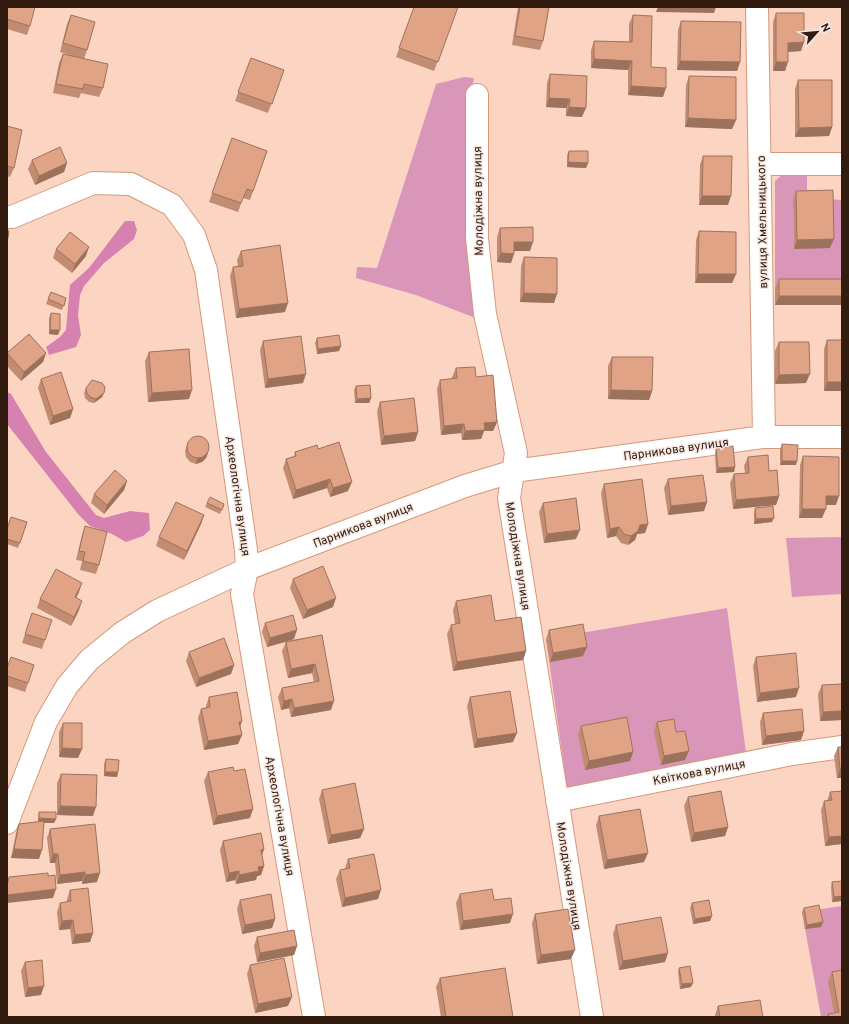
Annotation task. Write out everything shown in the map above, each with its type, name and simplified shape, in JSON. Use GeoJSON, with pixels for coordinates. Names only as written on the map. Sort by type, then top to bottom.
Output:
{"type":"FeatureCollection","features":[{"type":"Feature","properties":{"kind":"street","name":"вулиця Хмельницького"},"geometry":{"type":"LineString","coordinates":[[757,7],[761,164],[764,436]]}},
{"type":"Feature","properties":{"kind":"street","name":"Молодіжна вулиця"},"geometry":{"type":"LineString","coordinates":[[478,95],[477,238],[485,314],[516,453],[509,498],[592,1017]]}},
{"type":"Feature","properties":{"kind":"street"},"geometry":{"type":"LineString","coordinates":[[761,164],[842,164]]}},
{"type":"Feature","properties":{"kind":"street","name":"Археологічна вулиця"},"geometry":{"type":"LineString","coordinates":[[7,217],[12,218],[93,183],[131,184],[172,204],[194,235],[206,270],[246,550],[247,569],[242,594],[314,1017]]}},
{"type":"Feature","properties":{"kind":"street","name":"Парникова вулиця"},"geometry":{"type":"LineString","coordinates":[[7,823],[46,722],[67,686],[89,660],[122,633],[158,610],[247,569],[465,486],[514,471],[764,436],[842,437]]}},
{"type":"Feature","properties":{"kind":"street","name":"Квіткова вулиця"},"geometry":{"type":"LineString","coordinates":[[557,801],[792,754],[842,747]]}},
{"type":"Feature","properties":{"kind":"shaded area"},"geometry":{"type":"Polygon","coordinates":[[[464,77],[474,78],[471,95],[484,328],[473,317],[416,295],[356,278],[357,267],[377,268],[436,84],[464,77]]]}},
{"type":"Feature","properties":{"kind":"shaded area"},"geometry":{"type":"Polygon","coordinates":[[[785,172],[807,172],[807,200],[793,200],[794,249],[829,199],[842,200],[842,288],[775,288],[775,181],[785,172]]]}},
{"type":"Feature","properties":{"kind":"shaded area"},"geometry":{"type":"Polygon","coordinates":[[[125,221],[134,221],[137,230],[134,239],[104,263],[84,286],[80,295],[78,315],[81,335],[76,347],[49,355],[46,347],[60,337],[66,330],[70,285],[89,268],[125,221]]]}},
{"type":"Feature","properties":{"kind":"shaded area"},"geometry":{"type":"Polygon","coordinates":[[[7,392],[11,394],[46,452],[96,515],[104,518],[130,511],[149,513],[150,530],[143,536],[126,542],[112,534],[90,526],[78,514],[7,424],[7,392]]]}},
{"type":"Feature","properties":{"kind":"shaded area"},"geometry":{"type":"Polygon","coordinates":[[[842,537],[842,594],[792,597],[786,538],[842,537]]]}},
{"type":"Feature","properties":{"kind":"shaded area"},"geometry":{"type":"Polygon","coordinates":[[[727,608],[746,753],[567,788],[546,639],[727,608]]]}},
{"type":"Feature","properties":{"kind":"shaded area"},"geometry":{"type":"Polygon","coordinates":[[[842,906],[842,1017],[821,1017],[802,912],[842,906]]]}},
{"type":"Feature","properties":{"kind":"building"},"geometry":{"type":"Polygon","coordinates":[[[7,7],[35,7],[30,26],[7,19],[7,7]]]}},
{"type":"Feature","properties":{"kind":"building"},"geometry":{"type":"Polygon","coordinates":[[[414,7],[458,7],[438,62],[399,48],[414,7]]]}},
{"type":"Feature","properties":{"kind":"building"},"geometry":{"type":"Polygon","coordinates":[[[520,7],[549,7],[543,41],[515,36],[520,7]]]}},
{"type":"Feature","properties":{"kind":"building"},"geometry":{"type":"Polygon","coordinates":[[[776,13],[804,13],[804,42],[788,43],[788,62],[776,62],[776,13]]]}},
{"type":"Feature","properties":{"kind":"building"},"geometry":{"type":"Polygon","coordinates":[[[71,15],[95,22],[87,50],[63,43],[71,15]]]}},
{"type":"Feature","properties":{"kind":"building"},"geometry":{"type":"Polygon","coordinates":[[[633,15],[652,16],[651,67],[666,68],[666,88],[631,86],[632,61],[594,59],[594,41],[632,42],[633,15]]]}},
{"type":"Feature","properties":{"kind":"building"},"geometry":{"type":"Polygon","coordinates":[[[681,21],[741,22],[740,62],[680,61],[681,21]]]}},
{"type":"Feature","properties":{"kind":"building"},"geometry":{"type":"Polygon","coordinates":[[[63,54],[108,64],[103,88],[84,84],[83,89],[56,84],[63,54]]]}},
{"type":"Feature","properties":{"kind":"building"},"geometry":{"type":"Polygon","coordinates":[[[251,58],[284,70],[272,104],[238,92],[251,58]]]}},
{"type":"Feature","properties":{"kind":"building"},"geometry":{"type":"Polygon","coordinates":[[[550,74],[587,76],[586,108],[569,107],[570,99],[549,98],[550,74]]]}},
{"type":"Feature","properties":{"kind":"building"},"geometry":{"type":"Polygon","coordinates":[[[689,76],[736,77],[736,120],[688,118],[689,76]]]}},
{"type":"Feature","properties":{"kind":"building"},"geometry":{"type":"Polygon","coordinates":[[[798,80],[832,80],[832,127],[799,128],[798,80]]]}},
{"type":"Feature","properties":{"kind":"building"},"geometry":{"type":"Polygon","coordinates":[[[7,126],[22,130],[14,168],[7,166],[7,126]]]}},
{"type":"Feature","properties":{"kind":"building"},"geometry":{"type":"Polygon","coordinates":[[[232,138],[267,151],[253,191],[247,189],[241,203],[212,193],[232,138]]]}},
{"type":"Feature","properties":{"kind":"building"},"geometry":{"type":"Polygon","coordinates":[[[60,147],[67,163],[39,176],[32,160],[60,147]]]}},
{"type":"Feature","properties":{"kind":"building"},"geometry":{"type":"Polygon","coordinates":[[[569,151],[588,151],[588,163],[568,162],[569,151]]]}},
{"type":"Feature","properties":{"kind":"building"},"geometry":{"type":"Polygon","coordinates":[[[703,156],[732,156],[731,196],[702,196],[703,156]]]}},
{"type":"Feature","properties":{"kind":"building"},"geometry":{"type":"Polygon","coordinates":[[[833,190],[834,239],[797,240],[796,191],[833,190]]]}},
{"type":"Feature","properties":{"kind":"building"},"geometry":{"type":"Polygon","coordinates":[[[533,227],[533,242],[514,242],[514,254],[501,253],[500,228],[533,227]]]}},
{"type":"Feature","properties":{"kind":"building"},"geometry":{"type":"Polygon","coordinates":[[[7,230],[9,231],[7,244],[7,230]]]}},
{"type":"Feature","properties":{"kind":"building"},"geometry":{"type":"Polygon","coordinates":[[[699,231],[736,232],[736,274],[698,274],[699,231]]]}},
{"type":"Feature","properties":{"kind":"building"},"geometry":{"type":"Polygon","coordinates":[[[70,232],[89,247],[75,264],[56,249],[70,232]]]}},
{"type":"Feature","properties":{"kind":"building"},"geometry":{"type":"Polygon","coordinates":[[[280,245],[288,303],[239,309],[233,267],[243,266],[241,251],[280,245]]]}},
{"type":"Feature","properties":{"kind":"building"},"geometry":{"type":"Polygon","coordinates":[[[524,257],[557,258],[557,294],[524,293],[524,257]]]}},
{"type":"Feature","properties":{"kind":"building"},"geometry":{"type":"Polygon","coordinates":[[[779,279],[842,279],[842,296],[779,296],[779,279]]]}},
{"type":"Feature","properties":{"kind":"building"},"geometry":{"type":"Polygon","coordinates":[[[51,292],[66,298],[64,306],[48,299],[51,292]]]}},
{"type":"Feature","properties":{"kind":"building"},"geometry":{"type":"Polygon","coordinates":[[[51,313],[60,314],[60,330],[50,330],[51,313]]]}},
{"type":"Feature","properties":{"kind":"building"},"geometry":{"type":"Polygon","coordinates":[[[29,334],[46,353],[24,372],[7,353],[29,334]]]}},
{"type":"Feature","properties":{"kind":"building"},"geometry":{"type":"Polygon","coordinates":[[[339,335],[341,346],[318,349],[317,338],[339,335]]]}},
{"type":"Feature","properties":{"kind":"building"},"geometry":{"type":"Polygon","coordinates":[[[301,336],[306,374],[268,379],[263,341],[301,336]]]}},
{"type":"Feature","properties":{"kind":"building"},"geometry":{"type":"Polygon","coordinates":[[[827,340],[842,340],[842,382],[827,382],[827,340]]]}},
{"type":"Feature","properties":{"kind":"building"},"geometry":{"type":"Polygon","coordinates":[[[779,342],[809,342],[810,374],[779,375],[779,342]]]}},
{"type":"Feature","properties":{"kind":"building"},"geometry":{"type":"Polygon","coordinates":[[[189,349],[192,390],[152,393],[149,352],[189,349]]]}},
{"type":"Feature","properties":{"kind":"building"},"geometry":{"type":"Polygon","coordinates":[[[612,357],[653,357],[652,391],[611,390],[612,357]]]}},
{"type":"Feature","properties":{"kind":"building"},"geometry":{"type":"Polygon","coordinates":[[[475,367],[476,377],[493,375],[497,422],[484,423],[485,430],[465,431],[464,424],[444,426],[440,380],[457,378],[456,368],[475,367]]]}},
{"type":"Feature","properties":{"kind":"building"},"geometry":{"type":"Polygon","coordinates":[[[61,372],[73,409],[53,416],[41,379],[61,372]]]}},
{"type":"Feature","properties":{"kind":"building"},"geometry":{"type":"Polygon","coordinates":[[[92,380],[102,383],[105,387],[104,393],[96,399],[90,397],[87,393],[86,388],[92,380]]]}},
{"type":"Feature","properties":{"kind":"building"},"geometry":{"type":"Polygon","coordinates":[[[370,385],[371,398],[357,399],[356,386],[370,385]]]}},
{"type":"Feature","properties":{"kind":"building"},"geometry":{"type":"Polygon","coordinates":[[[414,398],[418,432],[384,436],[380,402],[414,398]]]}},
{"type":"Feature","properties":{"kind":"building"},"geometry":{"type":"Polygon","coordinates":[[[194,436],[202,436],[209,443],[209,451],[202,458],[194,458],[187,451],[187,443],[194,436]]]}},
{"type":"Feature","properties":{"kind":"building"},"geometry":{"type":"Polygon","coordinates":[[[339,442],[352,482],[333,488],[330,479],[296,490],[286,459],[296,456],[295,452],[317,445],[318,449],[339,442]]]}},
{"type":"Feature","properties":{"kind":"building"},"geometry":{"type":"Polygon","coordinates":[[[782,444],[798,445],[797,461],[782,461],[782,444]]]}},
{"type":"Feature","properties":{"kind":"building"},"geometry":{"type":"Polygon","coordinates":[[[733,446],[735,467],[718,468],[716,449],[733,446]]]}},
{"type":"Feature","properties":{"kind":"building"},"geometry":{"type":"Polygon","coordinates":[[[768,455],[769,471],[777,470],[779,496],[736,500],[734,474],[749,473],[748,457],[768,455]]]}},
{"type":"Feature","properties":{"kind":"building"},"geometry":{"type":"Polygon","coordinates":[[[803,456],[839,457],[839,496],[826,496],[826,509],[802,509],[803,456]]]}},
{"type":"Feature","properties":{"kind":"building"},"geometry":{"type":"Polygon","coordinates":[[[115,470],[127,481],[107,505],[94,494],[115,470]]]}},
{"type":"Feature","properties":{"kind":"building"},"geometry":{"type":"Polygon","coordinates":[[[703,475],[707,502],[671,506],[668,479],[703,475]]]}},
{"type":"Feature","properties":{"kind":"building"},"geometry":{"type":"Polygon","coordinates":[[[642,479],[648,524],[640,525],[638,531],[631,536],[624,534],[619,527],[610,529],[604,484],[642,479]]]}},
{"type":"Feature","properties":{"kind":"building"},"geometry":{"type":"Polygon","coordinates":[[[210,497],[224,504],[222,510],[207,503],[210,497]]]}},
{"type":"Feature","properties":{"kind":"building"},"geometry":{"type":"Polygon","coordinates":[[[576,498],[580,530],[547,534],[543,503],[576,498]]]}},
{"type":"Feature","properties":{"kind":"building"},"geometry":{"type":"Polygon","coordinates":[[[176,502],[204,515],[187,551],[159,537],[176,502]]]}},
{"type":"Feature","properties":{"kind":"building"},"geometry":{"type":"Polygon","coordinates":[[[773,506],[774,518],[756,519],[755,508],[773,506]]]}},
{"type":"Feature","properties":{"kind":"building"},"geometry":{"type":"Polygon","coordinates":[[[11,517],[27,522],[20,543],[7,539],[7,529],[11,517]]]}},
{"type":"Feature","properties":{"kind":"building"},"geometry":{"type":"Polygon","coordinates":[[[85,526],[107,532],[99,565],[83,561],[85,552],[79,551],[85,526]]]}},
{"type":"Feature","properties":{"kind":"building"},"geometry":{"type":"Polygon","coordinates":[[[323,566],[336,598],[307,610],[293,579],[323,566]]]}},
{"type":"Feature","properties":{"kind":"building"},"geometry":{"type":"Polygon","coordinates":[[[56,569],[82,583],[75,597],[82,601],[74,617],[40,599],[56,569]]]}},
{"type":"Feature","properties":{"kind":"building"},"geometry":{"type":"Polygon","coordinates":[[[491,595],[495,621],[521,617],[526,651],[457,662],[451,625],[460,623],[456,601],[491,595]]]}},
{"type":"Feature","properties":{"kind":"building"},"geometry":{"type":"Polygon","coordinates":[[[32,613],[52,620],[45,640],[25,634],[32,613]]]}},
{"type":"Feature","properties":{"kind":"building"},"geometry":{"type":"Polygon","coordinates":[[[293,615],[297,630],[270,638],[265,623],[293,615]]]}},
{"type":"Feature","properties":{"kind":"building"},"geometry":{"type":"Polygon","coordinates":[[[583,624],[587,647],[553,653],[549,630],[583,624]]]}},
{"type":"Feature","properties":{"kind":"building"},"geometry":{"type":"Polygon","coordinates":[[[322,635],[334,701],[294,708],[292,699],[284,701],[282,688],[319,681],[315,664],[291,669],[286,642],[322,635]]]}},
{"type":"Feature","properties":{"kind":"building"},"geometry":{"type":"Polygon","coordinates":[[[224,638],[234,665],[199,678],[189,652],[224,638]]]}},
{"type":"Feature","properties":{"kind":"building"},"geometry":{"type":"Polygon","coordinates":[[[796,653],[799,688],[760,693],[756,657],[796,653]]]}},
{"type":"Feature","properties":{"kind":"building"},"geometry":{"type":"Polygon","coordinates":[[[11,657],[34,665],[28,683],[7,676],[7,668],[11,657]]]}},
{"type":"Feature","properties":{"kind":"building"},"geometry":{"type":"Polygon","coordinates":[[[842,684],[842,711],[823,712],[822,685],[842,684]]]}},
{"type":"Feature","properties":{"kind":"building"},"geometry":{"type":"Polygon","coordinates":[[[510,691],[517,733],[477,739],[470,697],[510,691]]]}},
{"type":"Feature","properties":{"kind":"building"},"geometry":{"type":"Polygon","coordinates":[[[237,692],[242,721],[239,722],[242,735],[208,741],[201,709],[210,707],[209,697],[237,692]]]}},
{"type":"Feature","properties":{"kind":"building"},"geometry":{"type":"Polygon","coordinates":[[[802,709],[804,731],[766,736],[763,713],[802,709]]]}},
{"type":"Feature","properties":{"kind":"building"},"geometry":{"type":"Polygon","coordinates":[[[627,717],[633,752],[589,761],[581,726],[627,717]]]}},
{"type":"Feature","properties":{"kind":"building"},"geometry":{"type":"Polygon","coordinates":[[[674,719],[676,732],[685,731],[689,751],[664,756],[657,722],[674,719]]]}},
{"type":"Feature","properties":{"kind":"building"},"geometry":{"type":"Polygon","coordinates":[[[63,723],[82,723],[82,749],[62,748],[63,723]]]}},
{"type":"Feature","properties":{"kind":"building"},"geometry":{"type":"Polygon","coordinates":[[[838,747],[842,747],[842,769],[840,769],[838,747]]]}},
{"type":"Feature","properties":{"kind":"building"},"geometry":{"type":"Polygon","coordinates":[[[106,759],[119,760],[118,772],[105,772],[106,759]]]}},
{"type":"Feature","properties":{"kind":"building"},"geometry":{"type":"Polygon","coordinates":[[[233,767],[234,771],[245,769],[253,809],[217,816],[208,772],[233,767]]]}},
{"type":"Feature","properties":{"kind":"building"},"geometry":{"type":"Polygon","coordinates":[[[61,774],[97,775],[96,807],[60,806],[61,774]]]}},
{"type":"Feature","properties":{"kind":"building"},"geometry":{"type":"Polygon","coordinates":[[[355,783],[364,829],[331,835],[322,790],[355,783]]]}},
{"type":"Feature","properties":{"kind":"building"},"geometry":{"type":"Polygon","coordinates":[[[721,791],[728,827],[694,833],[688,797],[721,791]]]}},
{"type":"Feature","properties":{"kind":"building"},"geometry":{"type":"Polygon","coordinates":[[[842,791],[842,836],[829,837],[824,801],[832,800],[830,792],[842,791]]]}},
{"type":"Feature","properties":{"kind":"building"},"geometry":{"type":"Polygon","coordinates":[[[640,809],[648,853],[607,860],[599,816],[640,809]]]}},
{"type":"Feature","properties":{"kind":"building"},"geometry":{"type":"Polygon","coordinates":[[[39,812],[56,812],[56,819],[39,818],[39,812]]]}},
{"type":"Feature","properties":{"kind":"building"},"geometry":{"type":"Polygon","coordinates":[[[44,821],[42,850],[14,849],[19,824],[44,821]]]}},
{"type":"Feature","properties":{"kind":"building"},"geometry":{"type":"Polygon","coordinates":[[[95,824],[100,873],[85,875],[85,872],[60,875],[58,854],[53,854],[50,829],[95,824]]]}},
{"type":"Feature","properties":{"kind":"building"},"geometry":{"type":"Polygon","coordinates":[[[261,833],[264,849],[261,850],[264,866],[258,867],[259,871],[239,875],[239,871],[229,873],[223,841],[261,833]]]}},
{"type":"Feature","properties":{"kind":"building"},"geometry":{"type":"Polygon","coordinates":[[[374,854],[381,890],[345,898],[340,870],[350,868],[348,859],[374,854]]]}},
{"type":"Feature","properties":{"kind":"building"},"geometry":{"type":"Polygon","coordinates":[[[48,873],[48,876],[55,875],[56,889],[7,895],[9,877],[48,873]]]}},
{"type":"Feature","properties":{"kind":"building"},"geometry":{"type":"Polygon","coordinates":[[[842,881],[842,896],[834,897],[832,882],[842,881]]]}},
{"type":"Feature","properties":{"kind":"building"},"geometry":{"type":"Polygon","coordinates":[[[88,888],[93,933],[75,935],[73,920],[62,921],[60,903],[71,901],[70,890],[88,888]]]}},
{"type":"Feature","properties":{"kind":"building"},"geometry":{"type":"Polygon","coordinates":[[[492,889],[494,900],[511,898],[513,914],[463,921],[460,894],[492,889]]]}},
{"type":"Feature","properties":{"kind":"building"},"geometry":{"type":"Polygon","coordinates":[[[271,894],[275,919],[245,925],[240,900],[271,894]]]}},
{"type":"Feature","properties":{"kind":"building"},"geometry":{"type":"Polygon","coordinates":[[[709,900],[712,916],[695,919],[692,903],[709,900]]]}},
{"type":"Feature","properties":{"kind":"building"},"geometry":{"type":"Polygon","coordinates":[[[819,905],[823,922],[807,925],[804,908],[819,905]]]}},
{"type":"Feature","properties":{"kind":"building"},"geometry":{"type":"Polygon","coordinates":[[[568,909],[575,950],[541,955],[535,914],[568,909]]]}},
{"type":"Feature","properties":{"kind":"building"},"geometry":{"type":"Polygon","coordinates":[[[661,917],[668,953],[623,961],[616,925],[661,917]]]}},
{"type":"Feature","properties":{"kind":"building"},"geometry":{"type":"Polygon","coordinates":[[[294,930],[297,946],[260,953],[257,937],[294,930]]]}},
{"type":"Feature","properties":{"kind":"building"},"geometry":{"type":"Polygon","coordinates":[[[284,958],[292,997],[258,1004],[250,965],[284,958]]]}},
{"type":"Feature","properties":{"kind":"building"},"geometry":{"type":"Polygon","coordinates":[[[42,960],[44,986],[28,988],[25,962],[42,960]]]}},
{"type":"Feature","properties":{"kind":"building"},"geometry":{"type":"Polygon","coordinates":[[[690,966],[693,983],[682,984],[679,968],[690,966]]]}},
{"type":"Feature","properties":{"kind":"building"},"geometry":{"type":"Polygon","coordinates":[[[505,968],[513,1017],[446,1017],[440,978],[505,968]]]}},
{"type":"Feature","properties":{"kind":"building"},"geometry":{"type":"Polygon","coordinates":[[[842,970],[842,1017],[829,1017],[828,1014],[839,1012],[832,972],[842,970]]]}},
{"type":"Feature","properties":{"kind":"building"},"geometry":{"type":"Polygon","coordinates":[[[760,1000],[763,1017],[720,1017],[718,1006],[760,1000]]]}}]}
